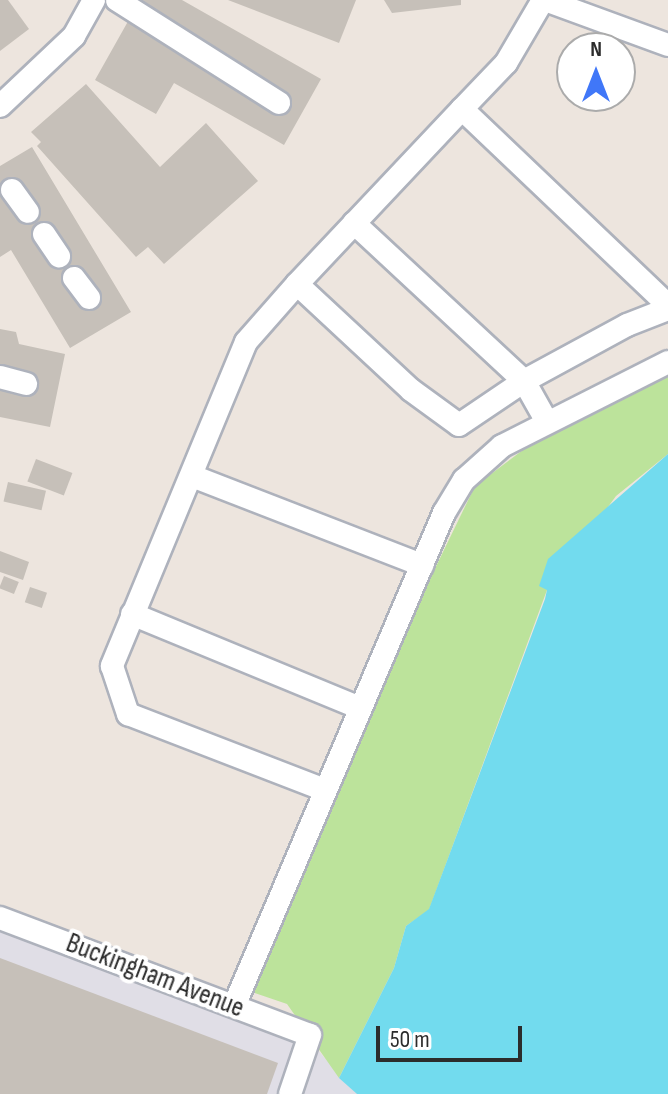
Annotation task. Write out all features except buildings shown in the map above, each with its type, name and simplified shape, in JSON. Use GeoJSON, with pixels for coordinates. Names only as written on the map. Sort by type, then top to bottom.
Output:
{"type":"FeatureCollection","features":[{"type":"Feature","properties":{"kind":"street"},"geometry":{"type":"LineString","coordinates":[[0,106],[74,36],[94,0]]}},
{"type":"Feature","properties":{"kind":"street"},"geometry":{"type":"LineString","coordinates":[[117,0],[279,103]]}},
{"type":"Feature","properties":{"kind":"street"},"geometry":{"type":"LineString","coordinates":[[325,790],[128,714],[112,666],[246,342],[506,63],[544,0],[668,45]]}},
{"type":"Feature","properties":{"kind":"street"},"geometry":{"type":"LineString","coordinates":[[297,284],[411,390],[459,425],[524,381],[667,307],[625,261],[462,109]]}},
{"type":"Feature","properties":{"kind":"street"},"geometry":{"type":"LineString","coordinates":[[354,223],[524,381],[547,422]]}},
{"type":"Feature","properties":{"kind":"street"},"geometry":{"type":"LineString","coordinates":[[44,234],[59,256]]}},
{"type":"Feature","properties":{"kind":"street"},"geometry":{"type":"LineString","coordinates":[[74,278],[89,298]]}},
{"type":"Feature","properties":{"kind":"street"},"geometry":{"type":"LineString","coordinates":[[234,1006],[422,565],[464,480],[502,446],[668,362]]}},
{"type":"Feature","properties":{"kind":"street"},"geometry":{"type":"LineString","coordinates":[[0,377],[26,384]]}},
{"type":"Feature","properties":{"kind":"street"},"geometry":{"type":"LineString","coordinates":[[192,476],[422,565]]}},
{"type":"Feature","properties":{"kind":"street"},"geometry":{"type":"LineString","coordinates":[[132,614],[360,708]]}},
{"type":"Feature","properties":{"kind":"street","name":"Buckingham Avenue"},"geometry":{"type":"LineString","coordinates":[[0,918],[310,1035],[290,1094]]}},
{"type":"Feature","properties":{"kind":"shaded area"},"geometry":{"type":"Polygon","coordinates":[[[0,917],[305,1036],[357,1094],[0,1094],[0,917]]]}},
{"type":"Feature","properties":{"kind":"green space"},"geometry":{"type":"Polygon","coordinates":[[[668,377],[668,454],[616,496],[547,590],[429,910],[406,926],[394,968],[339,1078],[287,1004],[252,992],[426,587],[475,486],[548,431],[668,377]]]}},
{"type":"Feature","properties":{"kind":"water"},"geometry":{"type":"Polygon","coordinates":[[[668,454],[668,1094],[357,1094],[339,1078],[394,968],[406,926],[429,909],[545,599],[547,590],[539,586],[548,559],[668,454]]]}},
{"type":"Feature","properties":{"kind":"tunnel"},"geometry":{"type":"LineString","coordinates":[[0,173],[12,190]]}}]}
